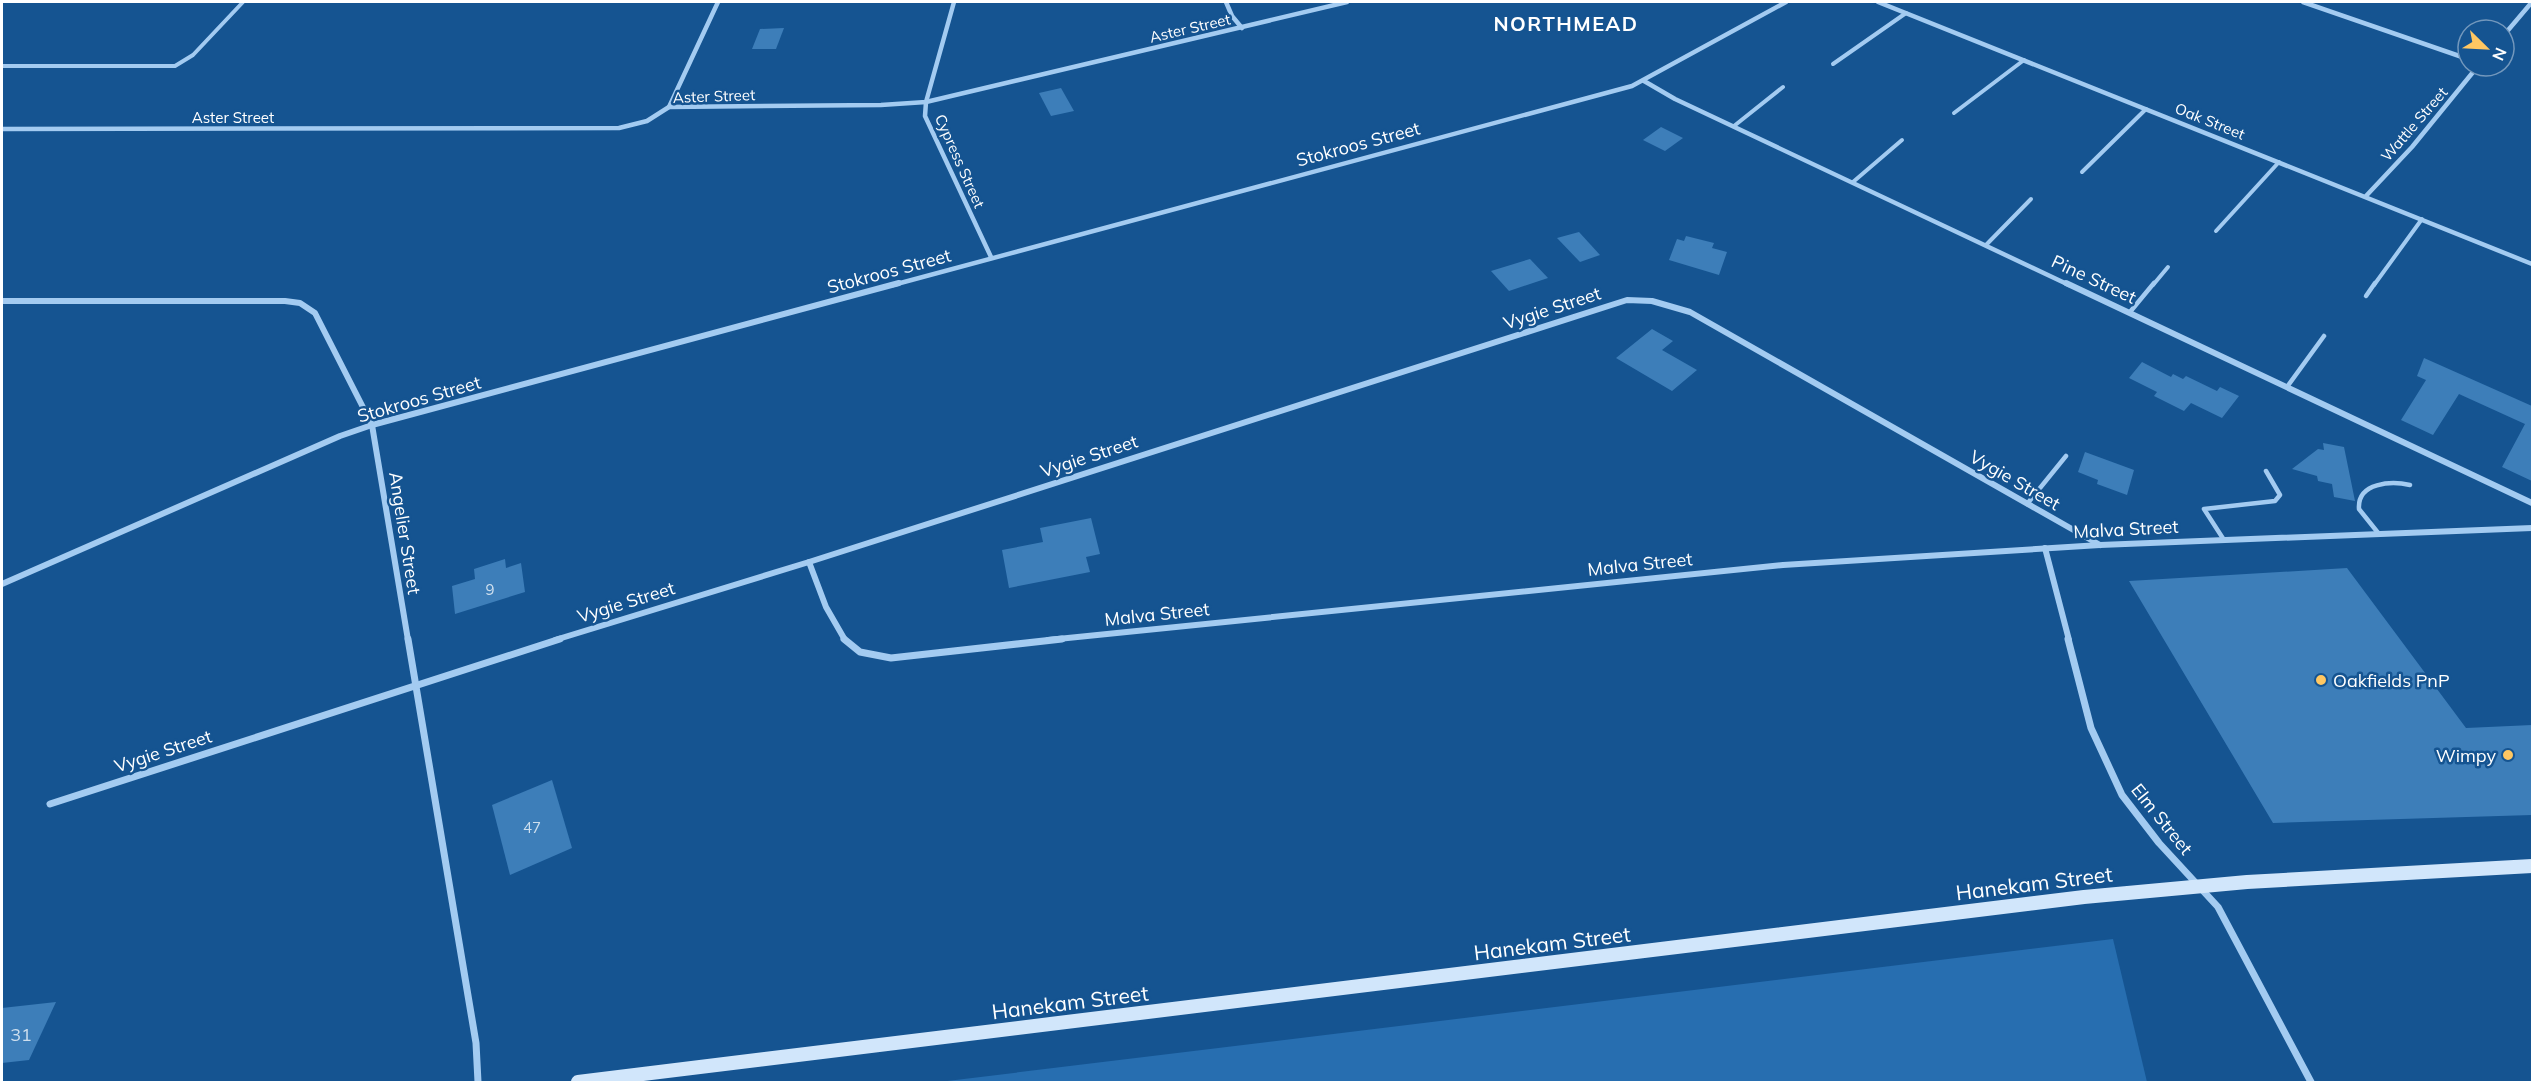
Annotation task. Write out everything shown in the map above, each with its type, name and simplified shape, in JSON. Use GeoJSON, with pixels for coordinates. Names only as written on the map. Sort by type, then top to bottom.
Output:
{"type":"FeatureCollection","features":[{"type":"Feature","properties":{"kind":"street"},"geometry":{"type":"LineString","coordinates":[[669,107],[718,2]]}},
{"type":"Feature","properties":{"kind":"street","name":"Cypress Street"},"geometry":{"type":"LineString","coordinates":[[954,2],[926,102],[925,116],[991,257]]}},
{"type":"Feature","properties":{"kind":"street"},"geometry":{"type":"LineString","coordinates":[[1226,2],[1232,16],[1242,28]]}},
{"type":"Feature","properties":{"kind":"street","name":"Aster Street"},"geometry":{"type":"LineString","coordinates":[[2,129],[619,128],[647,122],[669,107],[881,105],[926,102],[1347,2]]}},
{"type":"Feature","properties":{"kind":"street","name":"Stokroos Street"},"geometry":{"type":"LineString","coordinates":[[2,584],[340,436],[372,425],[1644,81],[1786,2]]}},
{"type":"Feature","properties":{"kind":"street","name":"Oak Street"},"geometry":{"type":"LineString","coordinates":[[1878,2],[2532,264]]}},
{"type":"Feature","properties":{"kind":"street"},"geometry":{"type":"LineString","coordinates":[[2303,2],[2456,55]]}},
{"type":"Feature","properties":{"kind":"street"},"geometry":{"type":"LineString","coordinates":[[2516,20],[2532,2]]}},
{"type":"Feature","properties":{"kind":"street","name":"Wattle Street"},"geometry":{"type":"LineString","coordinates":[[2366,196],[2412,147],[2468,78]]}},
{"type":"Feature","properties":{"kind":"street","name":"Pine Street"},"geometry":{"type":"LineString","coordinates":[[1644,81],[1675,99],[2532,503]]}},
{"type":"Feature","properties":{"kind":"street","name":"Vygie Street"},"geometry":{"type":"LineString","coordinates":[[50,804],[414,684],[809,562],[1627,300],[1652,301],[1690,312],[2100,545]]}},
{"type":"Feature","properties":{"kind":"street","name":"Angelier Street"},"geometry":{"type":"LineString","coordinates":[[2,301],[285,301],[300,303],[315,313],[372,425],[476,1042],[478,1083]]}},
{"type":"Feature","properties":{"kind":"street","name":"Malva Street"},"geometry":{"type":"LineString","coordinates":[[809,562],[814,582],[845,639],[858,651],[868,655],[891,658],[1111,633],[1783,565],[2100,545],[2532,528]]}},
{"type":"Feature","properties":{"kind":"street","name":"Elm Street"},"geometry":{"type":"LineString","coordinates":[[2045,548],[2091,728],[2122,795],[2158,843],[2202,887],[2218,907],[2311,1083]]}},
{"type":"Feature","properties":{"kind":"street","name":"Hanekam Street"},"geometry":{"type":"LineString","coordinates":[[579,1083],[2084,897],[2247,882],[2532,866]]}},
{"type":"Feature","properties":{"kind":"lane"},"geometry":{"type":"LineString","coordinates":[[2,66],[175,66],[193,55],[243,2]]}},
{"type":"Feature","properties":{"kind":"lane"},"geometry":{"type":"LineString","coordinates":[[1833,64],[1906,13]]}},
{"type":"Feature","properties":{"kind":"lane"},"geometry":{"type":"LineString","coordinates":[[1954,113],[2024,60]]}},
{"type":"Feature","properties":{"kind":"lane"},"geometry":{"type":"LineString","coordinates":[[1734,126],[1783,87]]}},
{"type":"Feature","properties":{"kind":"lane"},"geometry":{"type":"LineString","coordinates":[[2082,172],[2146,109]]}},
{"type":"Feature","properties":{"kind":"lane"},"geometry":{"type":"LineString","coordinates":[[1853,182],[1902,140]]}},
{"type":"Feature","properties":{"kind":"lane"},"geometry":{"type":"LineString","coordinates":[[2216,231],[2279,162]]}},
{"type":"Feature","properties":{"kind":"lane"},"geometry":{"type":"LineString","coordinates":[[1986,244],[2031,198]]}},
{"type":"Feature","properties":{"kind":"lane"},"geometry":{"type":"LineString","coordinates":[[2366,296],[2422,219]]}},
{"type":"Feature","properties":{"kind":"lane"},"geometry":{"type":"LineString","coordinates":[[2130,312],[2168,267]]}},
{"type":"Feature","properties":{"kind":"lane"},"geometry":{"type":"LineString","coordinates":[[2288,387],[2325,336]]}},
{"type":"Feature","properties":{"kind":"lane"},"geometry":{"type":"LineString","coordinates":[[2027,504],[2066,456]]}},
{"type":"Feature","properties":{"kind":"lane"},"geometry":{"type":"LineString","coordinates":[[2224,540],[2204,509],[2275,501],[2280,495],[2266,471]]}},
{"type":"Feature","properties":{"kind":"lane"},"geometry":{"type":"LineString","coordinates":[[2379,534],[2359,509],[2360,499],[2377,483],[2395,481],[2410,485]]}},
{"type":"Feature","properties":{"kind":"shaded area"},"geometry":{"type":"Polygon","coordinates":[[[2113,939],[2147,1082],[939,1082],[2113,939]]]}},
{"type":"Feature","properties":{"kind":"building"},"geometry":{"type":"Polygon","coordinates":[[[784,28],[776,49],[752,49],[760,29],[784,28]]]}},
{"type":"Feature","properties":{"kind":"building"},"geometry":{"type":"Polygon","coordinates":[[[1061,88],[1074,111],[1051,116],[1039,93],[1061,88]]]}},
{"type":"Feature","properties":{"kind":"building"},"geometry":{"type":"Polygon","coordinates":[[[1661,127],[1683,138],[1665,151],[1643,140],[1661,127]]]}},
{"type":"Feature","properties":{"kind":"building"},"geometry":{"type":"Polygon","coordinates":[[[1579,232],[1600,255],[1580,262],[1557,238],[1579,232]]]}},
{"type":"Feature","properties":{"kind":"building"},"geometry":{"type":"Polygon","coordinates":[[[1686,236],[1714,243],[1712,248],[1727,252],[1719,275],[1669,260],[1677,239],[1684,241],[1686,236]]]}},
{"type":"Feature","properties":{"kind":"building"},"geometry":{"type":"Polygon","coordinates":[[[1530,259],[1548,278],[1509,291],[1491,271],[1530,259]]]}},
{"type":"Feature","properties":{"kind":"building"},"geometry":{"type":"Polygon","coordinates":[[[1652,329],[1673,341],[1662,350],[1697,370],[1672,391],[1616,358],[1652,329]]]}},
{"type":"Feature","properties":{"kind":"building"},"geometry":{"type":"Polygon","coordinates":[[[2424,358],[2532,406],[2532,481],[2502,467],[2525,424],[2459,394],[2433,435],[2401,420],[2426,380],[2417,376],[2424,358]]]}},
{"type":"Feature","properties":{"kind":"building"},"geometry":{"type":"Polygon","coordinates":[[[2142,362],[2171,377],[2173,374],[2183,379],[2186,376],[2217,391],[2220,387],[2239,396],[2222,418],[2191,403],[2184,411],[2154,396],[2157,392],[2129,378],[2142,362]]]}},
{"type":"Feature","properties":{"kind":"building"},"geometry":{"type":"Polygon","coordinates":[[[2323,443],[2344,447],[2355,501],[2334,497],[2332,484],[2318,481],[2317,476],[2292,469],[2318,449],[2324,450],[2323,443]]]}},
{"type":"Feature","properties":{"kind":"building"},"geometry":{"type":"Polygon","coordinates":[[[2085,452],[2134,470],[2127,495],[2097,484],[2098,480],[2078,472],[2085,452]]]}},
{"type":"Feature","properties":{"kind":"building"},"geometry":{"type":"Polygon","coordinates":[[[1091,518],[1100,554],[1086,557],[1090,572],[1009,588],[1002,550],[1043,542],[1040,528],[1091,518]]]}},
{"type":"Feature","properties":{"kind":"building"},"geometry":{"type":"Polygon","coordinates":[[[505,559],[506,568],[521,563],[525,592],[455,614],[452,586],[475,579],[474,569],[505,559]]]}},
{"type":"Feature","properties":{"kind":"building"},"geometry":{"type":"Polygon","coordinates":[[[2347,568],[2466,728],[2532,725],[2532,815],[2273,823],[2129,581],[2347,568]]]}},
{"type":"Feature","properties":{"kind":"building"},"geometry":{"type":"Polygon","coordinates":[[[552,780],[572,848],[510,875],[492,805],[552,780]]]}},
{"type":"Feature","properties":{"kind":"building"},"geometry":{"type":"Polygon","coordinates":[[[56,1002],[29,1060],[2,1063],[2,1008],[56,1002]]]}},
{"type":"Feature","properties":{"kind":"place","name":"Oakfields PnP"},"geometry":{"type":"Point","coordinates":[2321,680]}},
{"type":"Feature","properties":{"kind":"place","name":"Wimpy"},"geometry":{"type":"Point","coordinates":[2508,755]}},
{"type":"Feature","properties":{"kind":"district","name":"NORTHMEAD"},"geometry":{"type":"Point","coordinates":[1566,23]}}]}
